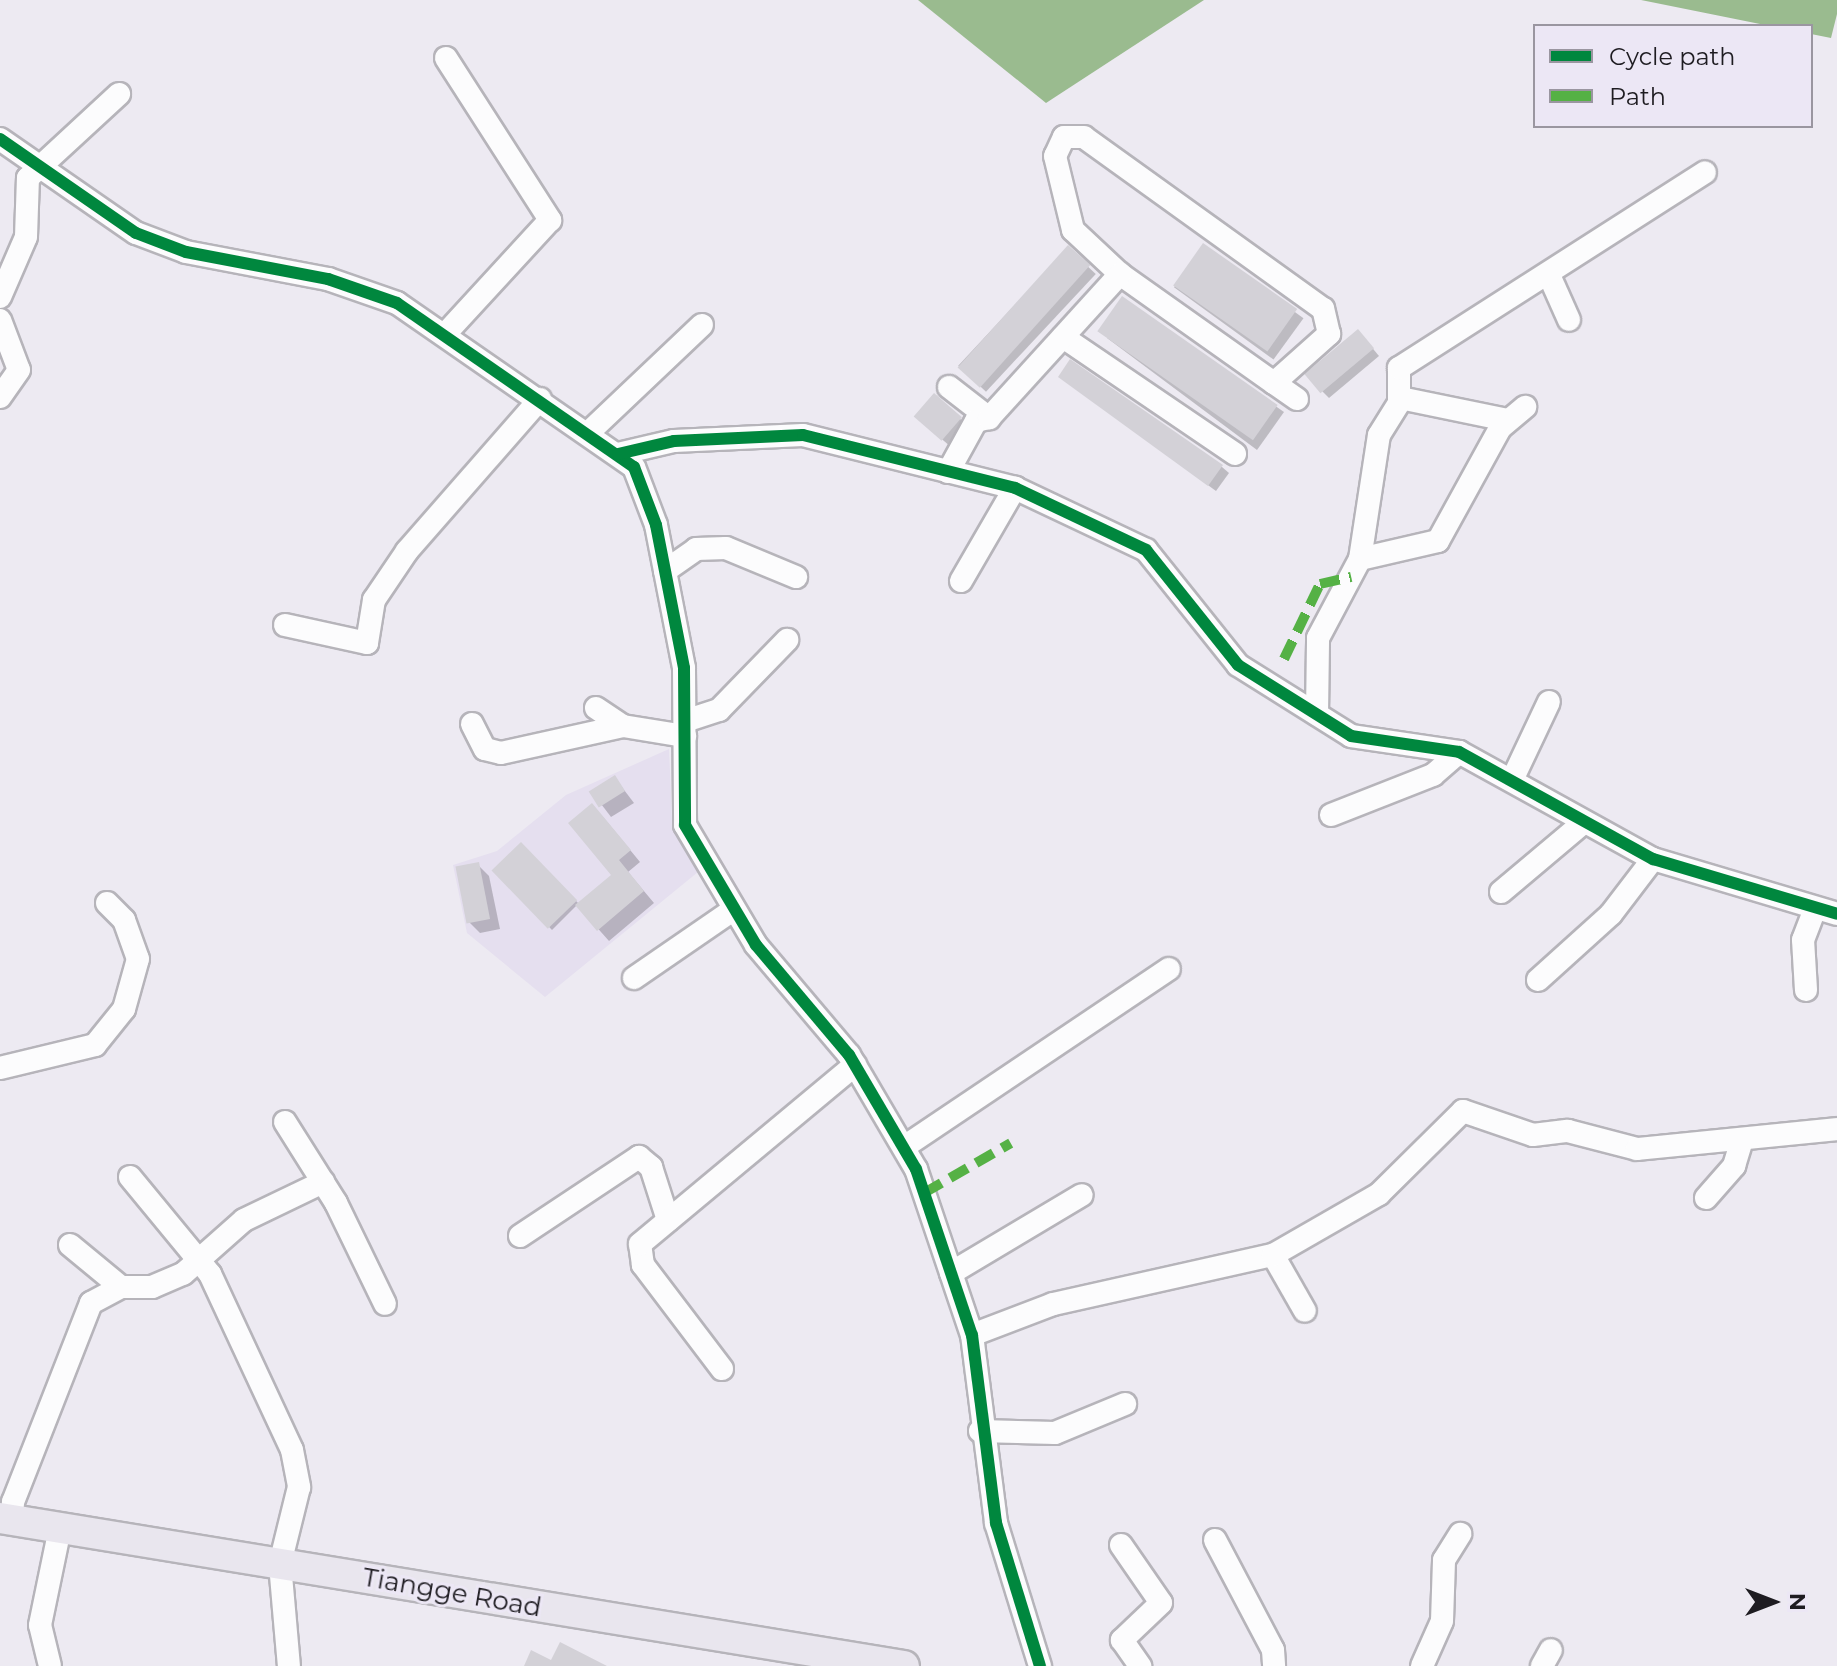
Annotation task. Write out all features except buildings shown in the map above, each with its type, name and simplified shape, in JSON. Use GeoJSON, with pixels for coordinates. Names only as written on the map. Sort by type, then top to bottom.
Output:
{"type":"FeatureCollection","features":[{"type":"Feature","properties":{"kind":"main road","name":"Tiangge Road"},"geometry":{"type":"LineString","coordinates":[[8,1513],[60,1528],[904,1666]]}},
{"type":"Feature","properties":{"kind":"street"},"geometry":{"type":"LineString","coordinates":[[446,58],[550,220],[446,333]]}},
{"type":"Feature","properties":{"kind":"street"},"geometry":{"type":"LineString","coordinates":[[0,297],[18,267],[28,178],[119,94]]}},
{"type":"Feature","properties":{"kind":"street"},"geometry":{"type":"LineString","coordinates":[[1274,383],[1329,334],[1323,309],[1084,137],[1064,137],[1055,156],[1068,222],[1120,274],[1274,383],[1297,399]]}},
{"type":"Feature","properties":{"kind":"street"},"geometry":{"type":"LineString","coordinates":[[0,139],[136,233],[186,252],[328,279],[397,303],[446,333],[618,454],[644,482],[665,571],[686,728],[680,809],[733,910],[855,1065],[904,1147],[972,1335],[980,1431],[996,1523],[1040,1666]]}},
{"type":"Feature","properties":{"kind":"street"},"geometry":{"type":"LineString","coordinates":[[1317,714],[1318,638],[1360,559],[1379,435],[1400,398],[1398,374],[1407,360],[1549,275],[1705,172]]}},
{"type":"Feature","properties":{"kind":"street"},"geometry":{"type":"LineString","coordinates":[[948,472],[963,448],[988,431],[989,418],[1120,274]]}},
{"type":"Feature","properties":{"kind":"street"},"geometry":{"type":"LineString","coordinates":[[1549,275],[1569,320]]}},
{"type":"Feature","properties":{"kind":"street"},"geometry":{"type":"LineString","coordinates":[[0,320],[19,370],[0,397]]}},
{"type":"Feature","properties":{"kind":"street"},"geometry":{"type":"LineString","coordinates":[[588,433],[702,325]]}},
{"type":"Feature","properties":{"kind":"street"},"geometry":{"type":"LineString","coordinates":[[1063,337],[1235,454]]}},
{"type":"Feature","properties":{"kind":"street"},"geometry":{"type":"LineString","coordinates":[[949,387],[989,418]]}},
{"type":"Feature","properties":{"kind":"street"},"geometry":{"type":"LineString","coordinates":[[1360,559],[1438,541],[1516,413],[1400,398]]}},
{"type":"Feature","properties":{"kind":"street"},"geometry":{"type":"LineString","coordinates":[[285,625],[367,643],[374,600],[407,551],[540,399]]}},
{"type":"Feature","properties":{"kind":"street"},"geometry":{"type":"LineString","coordinates":[[618,454],[674,441],[803,435],[1015,488],[1146,550],[1238,665],[1351,736],[1459,752],[1513,778],[1583,823],[1653,859],[1826,911],[1803,940],[1806,990]]}},
{"type":"Feature","properties":{"kind":"street"},"geometry":{"type":"LineString","coordinates":[[961,581],[1015,488]]}},
{"type":"Feature","properties":{"kind":"street"},"geometry":{"type":"LineString","coordinates":[[665,571],[696,549],[726,548],[796,577]]}},
{"type":"Feature","properties":{"kind":"street"},"geometry":{"type":"LineString","coordinates":[[472,724],[485,749],[501,753],[623,726],[686,728],[727,704],[787,640]]}},
{"type":"Feature","properties":{"kind":"street"},"geometry":{"type":"LineString","coordinates":[[1513,778],[1549,702]]}},
{"type":"Feature","properties":{"kind":"street"},"geometry":{"type":"LineString","coordinates":[[596,708],[623,726]]}},
{"type":"Feature","properties":{"kind":"street"},"geometry":{"type":"LineString","coordinates":[[1331,815],[1433,775],[1459,752]]}},
{"type":"Feature","properties":{"kind":"street"},"geometry":{"type":"LineString","coordinates":[[1501,892],[1583,823]]}},
{"type":"Feature","properties":{"kind":"street"},"geometry":{"type":"LineString","coordinates":[[1538,980],[1611,914],[1653,859]]}},
{"type":"Feature","properties":{"kind":"street"},"geometry":{"type":"LineString","coordinates":[[0,1068],[95,1045],[124,1009],[138,959],[124,920],[107,903]]}},
{"type":"Feature","properties":{"kind":"street"},"geometry":{"type":"LineString","coordinates":[[634,978],[733,910]]}},
{"type":"Feature","properties":{"kind":"street"},"geometry":{"type":"LineString","coordinates":[[904,1147],[1169,969]]}},
{"type":"Feature","properties":{"kind":"street"},"geometry":{"type":"LineString","coordinates":[[722,1369],[643,1265],[640,1244],[855,1065]]}},
{"type":"Feature","properties":{"kind":"street"},"geometry":{"type":"LineString","coordinates":[[972,1335],[1053,1304],[1273,1255],[1379,1194],[1463,1111],[1533,1135],[1568,1131],[1617,1148],[1837,1129]]}},
{"type":"Feature","properties":{"kind":"street"},"geometry":{"type":"LineString","coordinates":[[285,1122],[323,1182],[385,1304]]}},
{"type":"Feature","properties":{"kind":"street"},"geometry":{"type":"LineString","coordinates":[[1706,1198],[1734,1166],[1742,1139]]}},
{"type":"Feature","properties":{"kind":"street"},"geometry":{"type":"LineString","coordinates":[[520,1236],[639,1157],[651,1167],[668,1220]]}},
{"type":"Feature","properties":{"kind":"street"},"geometry":{"type":"LineString","coordinates":[[130,1177],[202,1261],[299,1473],[280,1564],[289,1666]]}},
{"type":"Feature","properties":{"kind":"street"},"geometry":{"type":"LineString","coordinates":[[8,1513],[91,1303],[121,1287],[152,1287],[202,1261],[244,1220],[323,1182]]}},
{"type":"Feature","properties":{"kind":"street"},"geometry":{"type":"LineString","coordinates":[[951,1273],[1082,1195]]}},
{"type":"Feature","properties":{"kind":"street"},"geometry":{"type":"LineString","coordinates":[[70,1245],[121,1287]]}},
{"type":"Feature","properties":{"kind":"street"},"geometry":{"type":"LineString","coordinates":[[1273,1255],[1305,1311]]}},
{"type":"Feature","properties":{"kind":"street"},"geometry":{"type":"LineString","coordinates":[[980,1431],[1055,1433],[1125,1404]]}},
{"type":"Feature","properties":{"kind":"street"},"geometry":{"type":"LineString","coordinates":[[0,1478],[8,1513]]}},
{"type":"Feature","properties":{"kind":"street"},"geometry":{"type":"LineString","coordinates":[[50,1666],[40,1625],[60,1528]]}},
{"type":"Feature","properties":{"kind":"street"},"geometry":{"type":"LineString","coordinates":[[1422,1666],[1442,1621],[1444,1560],[1460,1534]]}},
{"type":"Feature","properties":{"kind":"street"},"geometry":{"type":"LineString","coordinates":[[1215,1540],[1273,1650],[1274,1666]]}},
{"type":"Feature","properties":{"kind":"street"},"geometry":{"type":"LineString","coordinates":[[1121,1545],[1161,1603],[1122,1640],[1140,1666]]}},
{"type":"Feature","properties":{"kind":"shaded area"},"geometry":{"type":"Polygon","coordinates":[[[918,0],[1204,0],[1046,103],[918,0]]]}},
{"type":"Feature","properties":{"kind":"shaded area"},"geometry":{"type":"Polygon","coordinates":[[[1641,0],[1837,0],[1831,38],[1813,34],[1813,24],[1760,24],[1641,0]]]}},
{"type":"Feature","properties":{"kind":"shaded area"},"geometry":{"type":"Polygon","coordinates":[[[669,749],[672,817],[698,872],[545,997],[467,933],[453,865],[497,851],[566,795],[669,749]]]}},
{"type":"Feature","properties":{"kind":"marked path"},"geometry":{"type":"LineString","coordinates":[[1284,659],[1320,584],[1351,577]]}},
{"type":"Feature","properties":{"kind":"marked path"},"geometry":{"type":"LineString","coordinates":[[924,1193],[1011,1143]]}},
{"type":"Feature","properties":{"kind":"cycle path"},"geometry":{"type":"LineString","coordinates":[[0,139],[136,233],[186,252],[328,279],[397,303],[634,467],[656,525],[684,668],[685,825],[756,945],[849,1055],[916,1169],[972,1335],[996,1523],[1040,1666]]}},
{"type":"Feature","properties":{"kind":"cycle path"},"geometry":{"type":"LineString","coordinates":[[618,454],[674,441],[803,435],[1015,488],[1146,550],[1238,665],[1351,736],[1459,752],[1653,859],[1837,914]]}}]}
